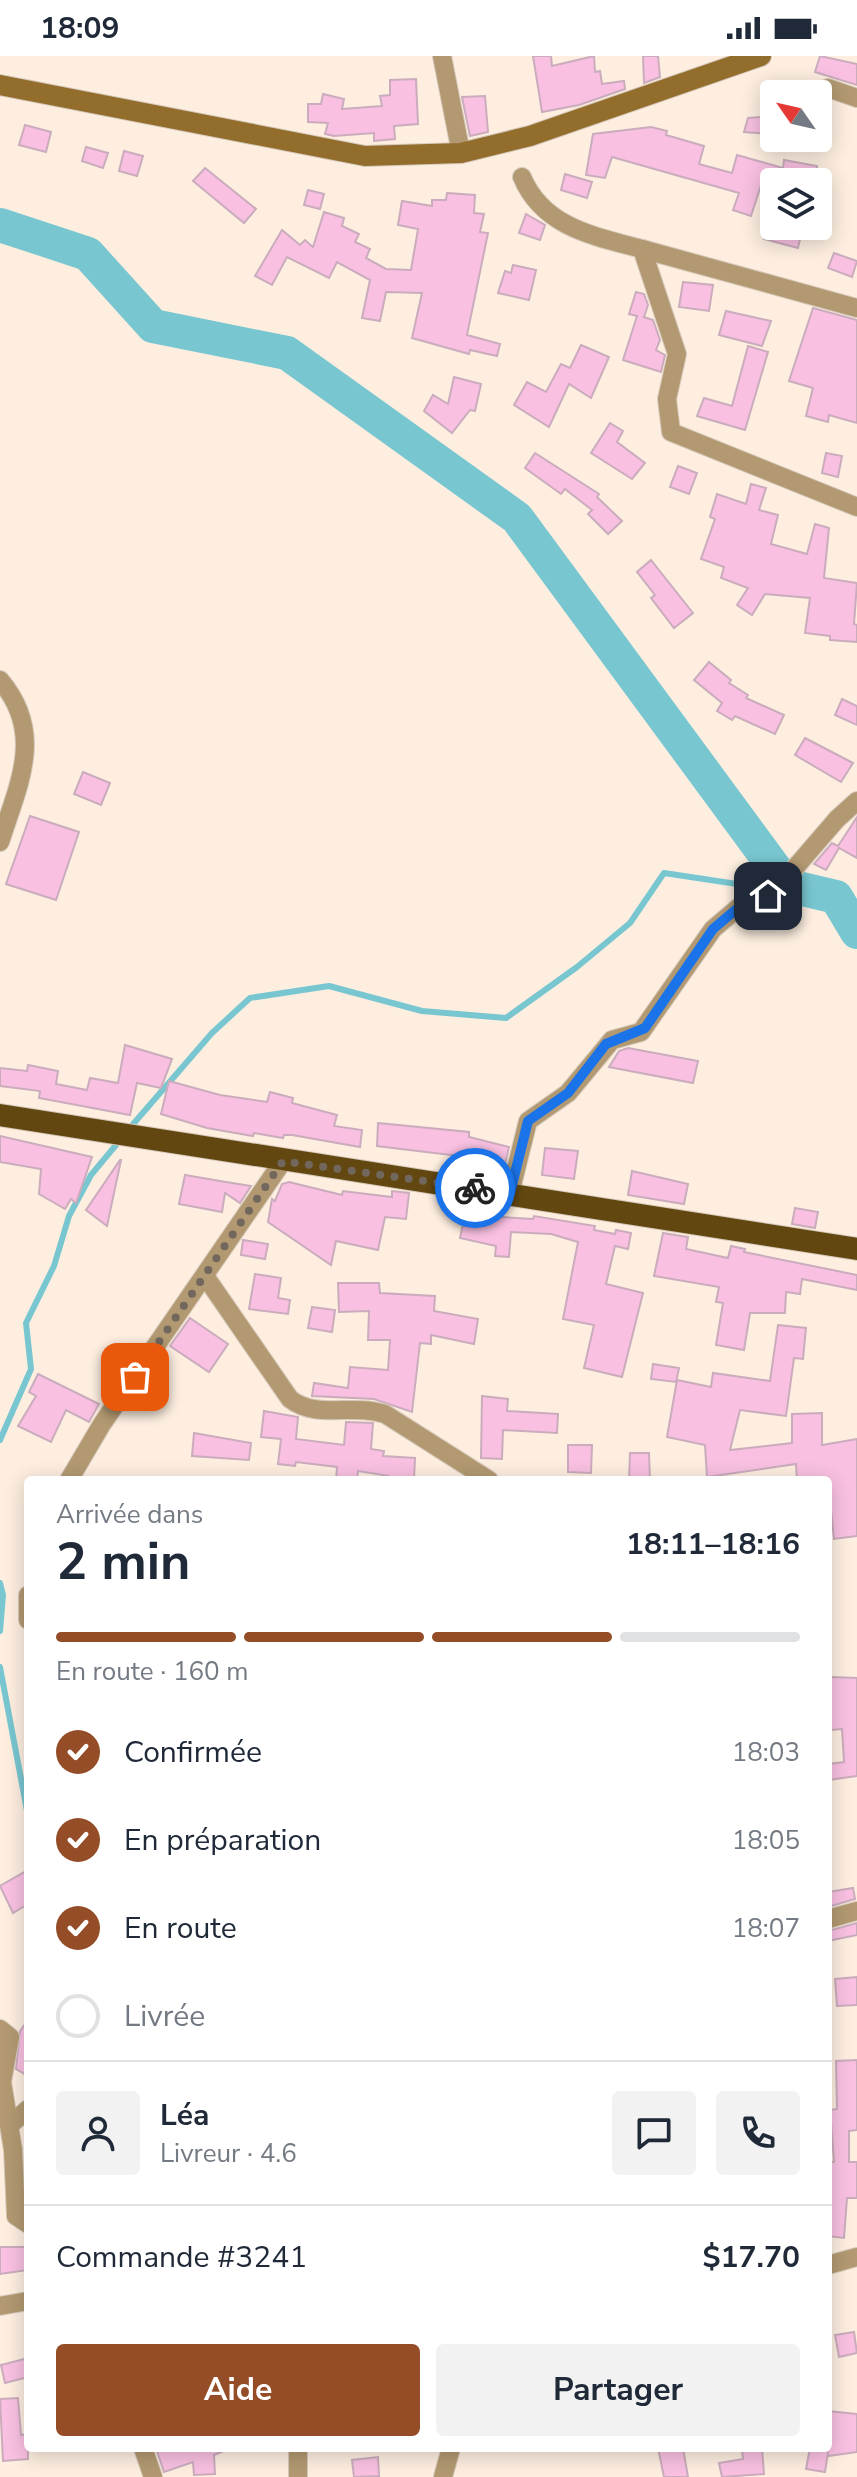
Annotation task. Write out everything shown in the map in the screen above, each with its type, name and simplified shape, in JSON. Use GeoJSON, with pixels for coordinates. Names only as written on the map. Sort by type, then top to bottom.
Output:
{"type":"FeatureCollection","features":[{"type":"Feature","properties":{"kind":"highway"},"geometry":{"type":"LineString","coordinates":[[0,1115],[857,1249]]}},
{"type":"Feature","properties":{"kind":"main road"},"geometry":{"type":"LineString","coordinates":[[0,85],[365,156],[461,153],[530,136],[761,56]]}},
{"type":"Feature","properties":{"kind":"street"},"geometry":{"type":"LineString","coordinates":[[442,56],[461,153]]}},
{"type":"Feature","properties":{"kind":"street"},"geometry":{"type":"LineString","coordinates":[[832,89],[857,98]]}},
{"type":"Feature","properties":{"kind":"street"},"geometry":{"type":"LineString","coordinates":[[522,177],[529,192],[561,224],[857,308]]}},
{"type":"Feature","properties":{"kind":"street"},"geometry":{"type":"LineString","coordinates":[[642,249],[677,354],[667,399],[671,432],[857,507]]}},
{"type":"Feature","properties":{"kind":"street"},"geometry":{"type":"LineString","coordinates":[[0,680],[24,717],[27,741],[0,842]]}},
{"type":"Feature","properties":{"kind":"street"},"geometry":{"type":"LineString","coordinates":[[510,1193],[528,1121],[568,1093],[606,1044],[645,1028],[713,929],[739,907],[775,891],[837,819],[857,801]]}},
{"type":"Feature","properties":{"kind":"street"},"geometry":{"type":"LineString","coordinates":[[71,1476],[102,1424],[283,1161]]}},
{"type":"Feature","properties":{"kind":"street"},"geometry":{"type":"LineString","coordinates":[[205,1276],[281,1386],[301,1408],[356,1408],[385,1414],[483,1476]]}},
{"type":"Feature","properties":{"kind":"street"},"geometry":{"type":"LineString","coordinates":[[832,1918],[857,1911]]}},
{"type":"Feature","properties":{"kind":"street"},"geometry":{"type":"LineString","coordinates":[[0,2029],[10,2037],[2,2082],[10,2125],[16,2216],[18,2221],[24,2223]]}},
{"type":"Feature","properties":{"kind":"street"},"geometry":{"type":"LineString","coordinates":[[10,2125],[24,2113]]}},
{"type":"Feature","properties":{"kind":"street"},"geometry":{"type":"LineString","coordinates":[[832,2264],[857,2257]]}},
{"type":"Feature","properties":{"kind":"street"},"geometry":{"type":"LineString","coordinates":[[0,2306],[24,2302]]}},
{"type":"Feature","properties":{"kind":"street"},"geometry":{"type":"LineString","coordinates":[[144,2452],[153,2477]]}},
{"type":"Feature","properties":{"kind":"street"},"geometry":{"type":"LineString","coordinates":[[298,2452],[298,2477]]}},
{"type":"Feature","properties":{"kind":"street"},"geometry":{"type":"LineString","coordinates":[[443,2477],[450,2452]]}},
{"type":"Feature","properties":{"kind":"building"},"geometry":{"type":"Polygon","coordinates":[[[533,56],[551,56],[552,66],[594,56],[595,72],[600,71],[602,84],[624,81],[625,89],[579,105],[542,112],[533,56]]]}},
{"type":"Feature","properties":{"kind":"building"},"geometry":{"type":"Polygon","coordinates":[[[643,56],[658,56],[660,77],[644,83],[643,56]]]}},
{"type":"Feature","properties":{"kind":"building"},"geometry":{"type":"Polygon","coordinates":[[[820,56],[857,64],[857,85],[815,72],[820,56]]]}},
{"type":"Feature","properties":{"kind":"building"},"geometry":{"type":"Polygon","coordinates":[[[416,79],[418,124],[394,126],[395,139],[374,141],[374,133],[334,136],[325,134],[328,123],[308,122],[308,104],[321,104],[323,94],[344,99],[342,109],[382,106],[380,96],[390,95],[390,80],[416,79]]]}},
{"type":"Feature","properties":{"kind":"building"},"geometry":{"type":"Polygon","coordinates":[[[485,96],[488,132],[470,136],[462,97],[485,96]]]}},
{"type":"Feature","properties":{"kind":"building"},"geometry":{"type":"Polygon","coordinates":[[[760,117],[760,133],[744,132],[748,118],[760,117]]]}},
{"type":"Feature","properties":{"kind":"building"},"geometry":{"type":"Polygon","coordinates":[[[25,125],[51,132],[46,152],[19,145],[25,125]]]}},
{"type":"Feature","properties":{"kind":"building"},"geometry":{"type":"Polygon","coordinates":[[[651,127],[667,131],[666,135],[704,146],[699,164],[732,173],[737,155],[783,168],[760,168],[760,188],[751,216],[733,210],[739,193],[612,157],[605,178],[586,175],[593,134],[651,127]]]}},
{"type":"Feature","properties":{"kind":"building"},"geometry":{"type":"Polygon","coordinates":[[[86,147],[108,153],[103,168],[82,161],[86,147]]]}},
{"type":"Feature","properties":{"kind":"building"},"geometry":{"type":"Polygon","coordinates":[[[124,151],[143,156],[137,176],[119,171],[124,151]]]}},
{"type":"Feature","properties":{"kind":"building"},"geometry":{"type":"Polygon","coordinates":[[[784,160],[817,168],[783,168],[784,160]]]}},
{"type":"Feature","properties":{"kind":"building"},"geometry":{"type":"Polygon","coordinates":[[[205,168],[256,209],[244,223],[193,181],[205,168]]]}},
{"type":"Feature","properties":{"kind":"building"},"geometry":{"type":"Polygon","coordinates":[[[565,174],[592,182],[587,198],[561,190],[565,174]]]}},
{"type":"Feature","properties":{"kind":"building"},"geometry":{"type":"Polygon","coordinates":[[[308,190],[324,194],[320,209],[304,205],[308,190]]]}},
{"type":"Feature","properties":{"kind":"building"},"geometry":{"type":"Polygon","coordinates":[[[447,193],[475,195],[474,213],[484,214],[480,232],[488,233],[467,335],[500,344],[497,356],[470,350],[469,354],[412,338],[422,293],[386,292],[380,321],[362,318],[370,280],[337,262],[329,278],[287,257],[272,285],[255,276],[282,230],[300,245],[305,240],[313,247],[324,212],[344,218],[342,226],[359,234],[355,242],[370,249],[366,258],[386,269],[411,270],[418,229],[398,225],[402,201],[432,206],[432,200],[446,200],[447,193]]]}},
{"type":"Feature","properties":{"kind":"building"},"geometry":{"type":"Polygon","coordinates":[[[526,214],[545,225],[540,240],[519,233],[526,214]]]}},
{"type":"Feature","properties":{"kind":"building"},"geometry":{"type":"Polygon","coordinates":[[[768,240],[800,240],[798,248],[768,240]]]}},
{"type":"Feature","properties":{"kind":"building"},"geometry":{"type":"Polygon","coordinates":[[[834,253],[857,261],[852,277],[828,268],[834,253]]]}},
{"type":"Feature","properties":{"kind":"building"},"geometry":{"type":"Polygon","coordinates":[[[513,265],[536,270],[529,300],[498,293],[505,271],[511,273],[513,265]]]}},
{"type":"Feature","properties":{"kind":"building"},"geometry":{"type":"Polygon","coordinates":[[[683,282],[713,285],[709,311],[679,307],[683,282]]]}},
{"type":"Feature","properties":{"kind":"building"},"geometry":{"type":"Polygon","coordinates":[[[636,292],[644,294],[648,305],[644,317],[653,320],[660,340],[656,350],[665,355],[661,372],[623,360],[637,316],[629,314],[636,292]]]}},
{"type":"Feature","properties":{"kind":"building"},"geometry":{"type":"Polygon","coordinates":[[[813,308],[857,320],[857,423],[829,415],[828,422],[806,416],[813,388],[789,381],[813,308]]]}},
{"type":"Feature","properties":{"kind":"building"},"geometry":{"type":"Polygon","coordinates":[[[726,311],[771,321],[762,346],[719,335],[726,311]]]}},
{"type":"Feature","properties":{"kind":"building"},"geometry":{"type":"Polygon","coordinates":[[[581,345],[609,357],[591,398],[569,384],[549,427],[514,405],[527,382],[546,392],[561,364],[570,368],[581,345]]]}},
{"type":"Feature","properties":{"kind":"building"},"geometry":{"type":"Polygon","coordinates":[[[748,346],[768,352],[745,430],[697,416],[704,398],[732,406],[748,346]]]}},
{"type":"Feature","properties":{"kind":"building"},"geometry":{"type":"Polygon","coordinates":[[[454,377],[481,384],[475,411],[470,410],[452,433],[424,411],[433,395],[448,404],[454,377]]]}},
{"type":"Feature","properties":{"kind":"building"},"geometry":{"type":"Polygon","coordinates":[[[610,423],[623,431],[617,442],[645,463],[632,479],[591,453],[610,423]]]}},
{"type":"Feature","properties":{"kind":"building"},"geometry":{"type":"Polygon","coordinates":[[[535,453],[599,494],[597,497],[622,521],[608,534],[588,514],[592,510],[565,489],[561,494],[525,468],[535,453]]]}},
{"type":"Feature","properties":{"kind":"building"},"geometry":{"type":"Polygon","coordinates":[[[826,453],[842,456],[838,477],[822,473],[826,453]]]}},
{"type":"Feature","properties":{"kind":"building"},"geometry":{"type":"Polygon","coordinates":[[[678,466],[697,473],[689,494],[670,487],[678,466]]]}},
{"type":"Feature","properties":{"kind":"building"},"geometry":{"type":"Polygon","coordinates":[[[751,484],[766,488],[759,510],[778,515],[771,544],[807,554],[815,524],[829,528],[824,578],[857,583],[854,624],[857,625],[857,642],[830,640],[830,636],[805,633],[810,598],[765,594],[752,615],[737,605],[748,588],[721,578],[724,567],[701,559],[715,519],[710,517],[717,494],[746,504],[751,484]]]}},
{"type":"Feature","properties":{"kind":"building"},"geometry":{"type":"Polygon","coordinates":[[[651,560],[693,613],[674,628],[651,598],[655,595],[637,572],[651,560]]]}},
{"type":"Feature","properties":{"kind":"building"},"geometry":{"type":"Polygon","coordinates":[[[709,662],[731,680],[729,683],[748,695],[746,698],[784,715],[775,734],[735,716],[732,720],[717,711],[722,703],[694,680],[709,662]]]}},
{"type":"Feature","properties":{"kind":"building"},"geometry":{"type":"Polygon","coordinates":[[[842,699],[857,706],[857,725],[835,715],[842,699]]]}},
{"type":"Feature","properties":{"kind":"building"},"geometry":{"type":"Polygon","coordinates":[[[805,738],[853,763],[841,782],[795,755],[805,738]]]}},
{"type":"Feature","properties":{"kind":"building"},"geometry":{"type":"Polygon","coordinates":[[[83,772],[110,783],[101,805],[74,794],[83,772]]]}},
{"type":"Feature","properties":{"kind":"building"},"geometry":{"type":"Polygon","coordinates":[[[30,816],[79,832],[56,900],[6,884],[30,816]]]}},
{"type":"Feature","properties":{"kind":"building"},"geometry":{"type":"Polygon","coordinates":[[[857,817],[857,858],[839,848],[826,870],[814,864],[832,843],[838,846],[857,817]]]}},
{"type":"Feature","properties":{"kind":"building"},"geometry":{"type":"Polygon","coordinates":[[[125,1045],[172,1059],[161,1088],[137,1083],[130,1115],[39,1098],[40,1091],[0,1086],[0,1068],[27,1071],[28,1065],[58,1071],[56,1084],[87,1090],[90,1078],[118,1083],[125,1045]]]}},
{"type":"Feature","properties":{"kind":"building"},"geometry":{"type":"Polygon","coordinates":[[[628,1048],[698,1061],[693,1083],[609,1067],[619,1051],[628,1048]]]}},
{"type":"Feature","properties":{"kind":"building"},"geometry":{"type":"Polygon","coordinates":[[[169,1081],[220,1095],[267,1102],[270,1092],[293,1098],[292,1103],[337,1115],[334,1126],[362,1130],[360,1147],[292,1135],[284,1135],[283,1138],[254,1133],[253,1136],[207,1128],[161,1114],[169,1081]]]}},
{"type":"Feature","properties":{"kind":"building"},"geometry":{"type":"Polygon","coordinates":[[[378,1123],[469,1132],[469,1137],[509,1147],[504,1169],[474,1165],[476,1158],[377,1146],[378,1123]]]}},
{"type":"Feature","properties":{"kind":"building"},"geometry":{"type":"Polygon","coordinates":[[[0,1136],[92,1157],[76,1203],[71,1199],[65,1209],[39,1194],[41,1169],[0,1162],[0,1136]]]}},
{"type":"Feature","properties":{"kind":"building"},"geometry":{"type":"Polygon","coordinates":[[[545,1148],[578,1151],[574,1179],[542,1175],[545,1148]]]}},
{"type":"Feature","properties":{"kind":"building"},"geometry":{"type":"Polygon","coordinates":[[[121,1160],[107,1226],[86,1210],[121,1160]]]}},
{"type":"Feature","properties":{"kind":"building"},"geometry":{"type":"Polygon","coordinates":[[[632,1171],[688,1184],[684,1204],[628,1195],[632,1171]]]}},
{"type":"Feature","properties":{"kind":"building"},"geometry":{"type":"Polygon","coordinates":[[[185,1175],[251,1186],[240,1203],[225,1193],[222,1212],[179,1204],[185,1175]]]}},
{"type":"Feature","properties":{"kind":"building"},"geometry":{"type":"Polygon","coordinates":[[[289,1182],[342,1195],[343,1191],[392,1197],[392,1191],[409,1193],[406,1219],[385,1217],[378,1250],[336,1241],[331,1265],[268,1222],[272,1199],[275,1201],[282,1184],[289,1182]]]}},
{"type":"Feature","properties":{"kind":"building"},"geometry":{"type":"Polygon","coordinates":[[[795,1208],[818,1212],[815,1228],[792,1224],[795,1208]]]}},
{"type":"Feature","properties":{"kind":"building"},"geometry":{"type":"Polygon","coordinates":[[[473,1211],[502,1217],[533,1219],[534,1216],[595,1226],[594,1230],[615,1234],[616,1230],[631,1233],[628,1249],[615,1246],[606,1284],[643,1293],[622,1377],[584,1368],[594,1325],[563,1319],[578,1242],[551,1234],[511,1232],[509,1257],[495,1256],[496,1246],[460,1238],[463,1224],[469,1225],[473,1211]]]}},
{"type":"Feature","properties":{"kind":"building"},"geometry":{"type":"Polygon","coordinates":[[[663,1233],[688,1237],[686,1249],[728,1258],[731,1246],[745,1249],[744,1252],[857,1275],[857,1290],[802,1279],[800,1294],[786,1292],[785,1313],[750,1313],[744,1350],[716,1345],[723,1303],[716,1302],[719,1287],[654,1276],[663,1233]]]}},
{"type":"Feature","properties":{"kind":"building"},"geometry":{"type":"Polygon","coordinates":[[[243,1240],[268,1244],[265,1259],[241,1255],[243,1240]]]}},
{"type":"Feature","properties":{"kind":"building"},"geometry":{"type":"Polygon","coordinates":[[[255,1274],[281,1278],[278,1298],[290,1300],[288,1314],[249,1309],[255,1274]]]}},
{"type":"Feature","properties":{"kind":"building"},"geometry":{"type":"Polygon","coordinates":[[[338,1283],[379,1283],[380,1293],[435,1296],[434,1311],[478,1319],[474,1344],[431,1335],[431,1344],[420,1343],[412,1412],[374,1399],[312,1396],[314,1383],[348,1388],[350,1367],[388,1370],[390,1340],[368,1340],[369,1311],[339,1312],[338,1283]]]}},
{"type":"Feature","properties":{"kind":"building"},"geometry":{"type":"Polygon","coordinates":[[[312,1307],[335,1310],[332,1332],[308,1328],[312,1307]]]}},
{"type":"Feature","properties":{"kind":"building"},"geometry":{"type":"Polygon","coordinates":[[[190,1318],[228,1344],[209,1372],[170,1346],[190,1318]]]}},
{"type":"Feature","properties":{"kind":"building"},"geometry":{"type":"Polygon","coordinates":[[[778,1325],[806,1328],[803,1359],[794,1358],[786,1416],[740,1410],[730,1450],[792,1443],[792,1414],[822,1413],[822,1445],[857,1439],[857,1536],[834,1539],[832,1476],[797,1476],[796,1464],[707,1476],[705,1445],[667,1437],[677,1380],[711,1387],[713,1373],[770,1381],[778,1325]]]}},
{"type":"Feature","properties":{"kind":"building"},"geometry":{"type":"Polygon","coordinates":[[[653,1364],[679,1368],[676,1382],[651,1379],[653,1364]]]}},
{"type":"Feature","properties":{"kind":"building"},"geometry":{"type":"Polygon","coordinates":[[[38,1374],[99,1404],[89,1422],[66,1410],[51,1442],[18,1426],[36,1396],[29,1392],[38,1374]]]}},
{"type":"Feature","properties":{"kind":"building"},"geometry":{"type":"Polygon","coordinates":[[[144,1384],[158,1391],[150,1409],[134,1401],[144,1384]]]}},
{"type":"Feature","properties":{"kind":"building"},"geometry":{"type":"Polygon","coordinates":[[[482,1396],[508,1399],[507,1411],[558,1414],[557,1433],[503,1430],[502,1459],[481,1458],[482,1396]]]}},
{"type":"Feature","properties":{"kind":"building"},"geometry":{"type":"Polygon","coordinates":[[[264,1411],[298,1417],[296,1439],[344,1445],[346,1422],[373,1423],[371,1449],[384,1451],[383,1456],[415,1458],[414,1476],[358,1471],[357,1476],[336,1476],[337,1467],[296,1462],[295,1466],[278,1464],[281,1439],[261,1437],[264,1411]]]}},
{"type":"Feature","properties":{"kind":"building"},"geometry":{"type":"Polygon","coordinates":[[[194,1433],[251,1443],[249,1460],[192,1456],[194,1433]]]}},
{"type":"Feature","properties":{"kind":"building"},"geometry":{"type":"Polygon","coordinates":[[[568,1445],[592,1445],[591,1473],[568,1472],[568,1445]]]}},
{"type":"Feature","properties":{"kind":"building"},"geometry":{"type":"Polygon","coordinates":[[[630,1453],[649,1453],[650,1476],[629,1476],[630,1453]]]}},
{"type":"Feature","properties":{"kind":"building"},"geometry":{"type":"Polygon","coordinates":[[[832,1677],[857,1678],[857,1776],[832,1779],[832,1764],[844,1762],[842,1729],[832,1730],[832,1677]]]}},
{"type":"Feature","properties":{"kind":"building"},"geometry":{"type":"Polygon","coordinates":[[[24,1872],[24,1906],[13,1913],[0,1886],[24,1872]]]}},
{"type":"Feature","properties":{"kind":"building"},"geometry":{"type":"Polygon","coordinates":[[[853,1888],[855,1899],[832,1906],[832,1891],[853,1888]]]}},
{"type":"Feature","properties":{"kind":"building"},"geometry":{"type":"Polygon","coordinates":[[[857,1923],[857,1935],[832,1940],[832,1930],[857,1923]]]}},
{"type":"Feature","properties":{"kind":"building"},"geometry":{"type":"Polygon","coordinates":[[[857,1977],[857,2005],[837,2006],[835,1979],[857,1977]]]}},
{"type":"Feature","properties":{"kind":"building"},"geometry":{"type":"Polygon","coordinates":[[[24,2026],[24,2074],[16,2069],[20,2031],[24,2026]]]}},
{"type":"Feature","properties":{"kind":"building"},"geometry":{"type":"Polygon","coordinates":[[[857,2060],[857,2130],[849,2131],[849,2162],[857,2162],[857,2198],[847,2198],[844,2238],[832,2236],[832,2110],[837,2109],[836,2061],[857,2060]]]}},
{"type":"Feature","properties":{"kind":"building"},"geometry":{"type":"Polygon","coordinates":[[[0,2247],[24,2247],[24,2271],[0,2274],[0,2247]]]}},
{"type":"Feature","properties":{"kind":"building"},"geometry":{"type":"Polygon","coordinates":[[[854,2332],[857,2353],[839,2357],[835,2335],[854,2332]]]}},
{"type":"Feature","properties":{"kind":"building"},"geometry":{"type":"Polygon","coordinates":[[[24,2359],[24,2378],[5,2383],[1,2365],[24,2359]]]}},
{"type":"Feature","properties":{"kind":"building"},"geometry":{"type":"Polygon","coordinates":[[[18,2398],[21,2435],[24,2435],[24,2452],[28,2452],[28,2459],[3,2461],[0,2399],[18,2398]]]}},
{"type":"Feature","properties":{"kind":"building"},"geometry":{"type":"Polygon","coordinates":[[[832,2411],[857,2414],[857,2452],[828,2456],[828,2452],[832,2452],[832,2411]]]}},
{"type":"Feature","properties":{"kind":"building"},"geometry":{"type":"Polygon","coordinates":[[[157,2452],[221,2452],[214,2455],[215,2474],[194,2475],[193,2462],[164,2472],[157,2452]]]}},
{"type":"Feature","properties":{"kind":"building"},"geometry":{"type":"Polygon","coordinates":[[[659,2452],[684,2452],[688,2477],[664,2477],[659,2452]]]}},
{"type":"Feature","properties":{"kind":"building"},"geometry":{"type":"Polygon","coordinates":[[[742,2452],[762,2452],[764,2474],[722,2477],[719,2463],[743,2459],[742,2452]]]}},
{"type":"Feature","properties":{"kind":"building"},"geometry":{"type":"Polygon","coordinates":[[[809,2452],[828,2452],[825,2472],[806,2469],[809,2452]]]}},
{"type":"Feature","properties":{"kind":"building"},"geometry":{"type":"Polygon","coordinates":[[[378,2457],[379,2476],[354,2477],[352,2460],[378,2457]]]}},
{"type":"Feature","properties":{"kind":"waterway"},"geometry":{"type":"LineString","coordinates":[[0,225],[88,254],[153,326],[287,353],[517,518],[779,874],[798,888],[836,897],[857,932]]}},
{"type":"Feature","properties":{"kind":"waterway"},"geometry":{"type":"LineString","coordinates":[[128,1130],[212,1033],[250,998],[329,986],[422,1011],[506,1018],[577,967],[630,923],[664,873],[737,884],[779,874]]}},
{"type":"Feature","properties":{"kind":"waterway"},"geometry":{"type":"LineString","coordinates":[[0,1440],[31,1369],[26,1323],[54,1266],[69,1216],[91,1175],[121,1139]]}},
{"type":"Feature","properties":{"kind":"waterway"},"geometry":{"type":"LineString","coordinates":[[0,1583],[3,1595],[0,1631]]}},
{"type":"Feature","properties":{"kind":"waterway"},"geometry":{"type":"LineString","coordinates":[[0,1667],[24,1795]]}},
{"type":"Feature","properties":{"kind":"way so far"},"geometry":{"type":"LineString","coordinates":[[135,1377],[283,1161],[475,1188]]}},
{"type":"Feature","properties":{"kind":"route"},"geometry":{"type":"LineString","coordinates":[[475,1188],[510,1193],[523,1130],[528,1121],[568,1093],[606,1044],[645,1028],[713,929],[739,907],[768,896]]}}]}
